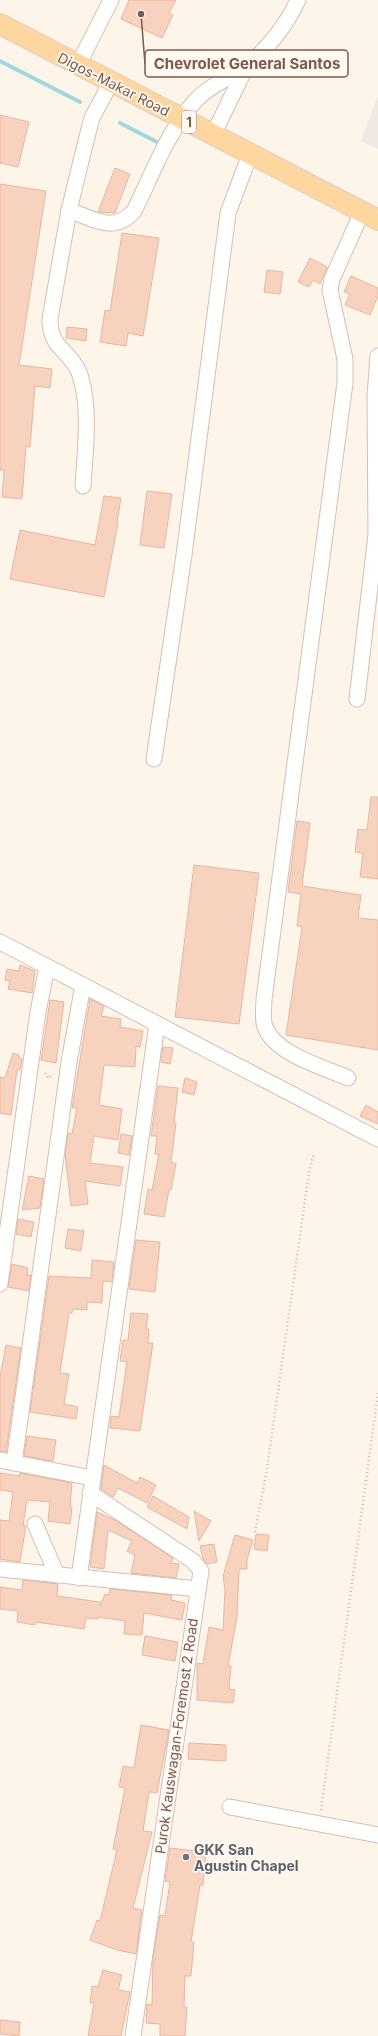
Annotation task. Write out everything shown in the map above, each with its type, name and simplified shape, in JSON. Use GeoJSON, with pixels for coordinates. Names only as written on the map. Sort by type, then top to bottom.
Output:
{"type":"FeatureCollection","features":[{"type":"Feature","properties":{"kind":"main road","name":"Digos-Makar Road"},"geometry":{"type":"LineString","coordinates":[[0,24],[250,154],[373,215]]}},
{"type":"Feature","properties":{"kind":"street"},"geometry":{"type":"LineString","coordinates":[[78,65],[111,0]]}},
{"type":"Feature","properties":{"kind":"street"},"geometry":{"type":"LineString","coordinates":[[69,210],[103,223],[112,224],[129,216],[134,211],[180,118],[206,91],[247,65],[266,47],[286,22],[298,0]]}},
{"type":"Feature","properties":{"kind":"street"},"geometry":{"type":"LineString","coordinates":[[213,135],[247,65]]}},
{"type":"Feature","properties":{"kind":"street"},"geometry":{"type":"LineString","coordinates":[[83,486],[86,429],[84,396],[80,374],[71,359],[54,340],[50,326],[69,210],[92,118],[111,82]]}},
{"type":"Feature","properties":{"kind":"street"},"geometry":{"type":"LineString","coordinates":[[154,759],[184,554],[228,213],[250,154]]}},
{"type":"Feature","properties":{"kind":"street"},"geometry":{"type":"LineString","coordinates":[[348,1078],[291,1054],[272,1040],[264,1026],[264,999],[346,383],[345,359],[330,290],[332,279],[373,215]]}},
{"type":"Feature","properties":{"kind":"street"},"geometry":{"type":"LineString","coordinates":[[357,699],[376,534],[375,396],[378,356]]}},
{"type":"Feature","properties":{"kind":"street"},"geometry":{"type":"LineString","coordinates":[[0,942],[378,1139]]}},
{"type":"Feature","properties":{"kind":"street"},"geometry":{"type":"LineString","coordinates":[[0,1284],[38,1012],[47,967]]}},
{"type":"Feature","properties":{"kind":"street"},"geometry":{"type":"LineString","coordinates":[[83,985],[7,1461],[92,1478]]}},
{"type":"Feature","properties":{"kind":"street"},"geometry":{"type":"LineString","coordinates":[[79,1578],[157,1024]]}},
{"type":"Feature","properties":{"kind":"street","name":"Purok Kauswagan-Foremost 2 Road"},"geometry":{"type":"LineString","coordinates":[[90,1493],[198,1565],[201,1571],[134,2036]]}},
{"type":"Feature","properties":{"kind":"street"},"geometry":{"type":"LineString","coordinates":[[35,1524],[57,1575]]}},
{"type":"Feature","properties":{"kind":"street"},"geometry":{"type":"LineString","coordinates":[[0,1569],[198,1589]]}},
{"type":"Feature","properties":{"kind":"street"},"geometry":{"type":"LineString","coordinates":[[230,1807],[378,1834]]}},
{"type":"Feature","properties":{"kind":"path"},"geometry":{"type":"LineString","coordinates":[[33,1056],[48,1078],[70,1062]]}},
{"type":"Feature","properties":{"kind":"path"},"geometry":{"type":"LineString","coordinates":[[255,1532],[267,1469],[309,1172],[314,1153]]}},
{"type":"Feature","properties":{"kind":"path"},"geometry":{"type":"LineString","coordinates":[[320,1824],[378,1393]]}},
{"type":"Feature","properties":{"kind":"shaded area"},"geometry":{"type":"Polygon","coordinates":[[[378,96],[378,149],[361,141],[378,96]]]}},
{"type":"Feature","properties":{"kind":"building"},"geometry":{"type":"Polygon","coordinates":[[[129,0],[176,0],[169,13],[173,15],[162,38],[121,19],[129,0]]]}},
{"type":"Feature","properties":{"kind":"building"},"geometry":{"type":"Polygon","coordinates":[[[0,115],[29,122],[18,167],[0,163],[0,115]]]}},
{"type":"Feature","properties":{"kind":"building"},"geometry":{"type":"Polygon","coordinates":[[[115,168],[130,174],[115,213],[98,212],[115,168]]]}},
{"type":"Feature","properties":{"kind":"building"},"geometry":{"type":"Polygon","coordinates":[[[0,184],[46,191],[19,365],[52,369],[50,388],[35,386],[30,447],[26,446],[22,499],[2,497],[4,470],[0,470],[0,184]]]}},
{"type":"Feature","properties":{"kind":"building"},"geometry":{"type":"Polygon","coordinates":[[[122,233],[159,238],[143,336],[128,333],[126,346],[100,342],[105,310],[110,311],[122,233]]]}},
{"type":"Feature","properties":{"kind":"building"},"geometry":{"type":"Polygon","coordinates":[[[310,258],[327,267],[320,284],[313,280],[309,287],[298,282],[310,258]]]}},
{"type":"Feature","properties":{"kind":"building"},"geometry":{"type":"Polygon","coordinates":[[[267,270],[283,272],[280,294],[264,292],[267,270]]]}},
{"type":"Feature","properties":{"kind":"building"},"geometry":{"type":"Polygon","coordinates":[[[351,276],[378,288],[378,296],[370,315],[345,305],[350,294],[344,292],[351,276]]]}},
{"type":"Feature","properties":{"kind":"building"},"geometry":{"type":"Polygon","coordinates":[[[67,327],[87,329],[86,341],[66,338],[67,327]]]}},
{"type":"Feature","properties":{"kind":"building"},"geometry":{"type":"Polygon","coordinates":[[[147,491],[172,494],[164,548],[140,545],[147,491]]]}},
{"type":"Feature","properties":{"kind":"building"},"geometry":{"type":"Polygon","coordinates":[[[104,496],[121,498],[118,523],[104,597],[10,579],[20,530],[95,545],[104,496]]]}},
{"type":"Feature","properties":{"kind":"building"},"geometry":{"type":"Polygon","coordinates":[[[371,797],[378,797],[378,879],[360,877],[363,853],[355,852],[358,829],[367,830],[371,797]]]}},
{"type":"Feature","properties":{"kind":"building"},"geometry":{"type":"Polygon","coordinates":[[[297,821],[310,823],[302,886],[361,895],[358,918],[378,920],[378,1050],[286,1035],[302,927],[297,926],[301,894],[288,892],[297,821]]]}},
{"type":"Feature","properties":{"kind":"building"},"geometry":{"type":"Polygon","coordinates":[[[194,865],[259,873],[239,1024],[175,1017],[194,865]]]}},
{"type":"Feature","properties":{"kind":"building"},"geometry":{"type":"Polygon","coordinates":[[[20,965],[35,971],[32,993],[8,989],[10,981],[5,980],[7,969],[19,971],[20,965]]]}},
{"type":"Feature","properties":{"kind":"building"},"geometry":{"type":"Polygon","coordinates":[[[90,999],[104,1006],[101,1016],[121,1019],[120,1027],[143,1031],[140,1047],[136,1046],[135,1067],[104,1065],[99,1105],[122,1109],[118,1140],[94,1136],[90,1163],[123,1167],[120,1186],[85,1181],[88,1204],[71,1206],[65,1154],[68,1133],[72,1134],[77,1108],[72,1108],[90,999]]]}},
{"type":"Feature","properties":{"kind":"building"},"geometry":{"type":"Polygon","coordinates":[[[50,1000],[64,1002],[56,1063],[41,1060],[50,1000]]]}},
{"type":"Feature","properties":{"kind":"building"},"geometry":{"type":"Polygon","coordinates":[[[163,1047],[173,1048],[170,1064],[161,1062],[163,1047]]]}},
{"type":"Feature","properties":{"kind":"building"},"geometry":{"type":"Polygon","coordinates":[[[13,1053],[19,1055],[19,1058],[22,1059],[20,1070],[17,1070],[11,1115],[0,1113],[0,1077],[5,1078],[13,1053]]]}},
{"type":"Feature","properties":{"kind":"building"},"geometry":{"type":"Polygon","coordinates":[[[185,1078],[197,1082],[194,1095],[182,1092],[185,1078]]]}},
{"type":"Feature","properties":{"kind":"building"},"geometry":{"type":"Polygon","coordinates":[[[158,1086],[178,1088],[174,1123],[176,1123],[171,1162],[176,1164],[164,1217],[144,1214],[148,1189],[152,1190],[159,1154],[155,1154],[157,1136],[151,1136],[158,1086]]]}},
{"type":"Feature","properties":{"kind":"building"},"geometry":{"type":"Polygon","coordinates":[[[366,1105],[378,1112],[378,1124],[360,1116],[366,1105]]]}},
{"type":"Feature","properties":{"kind":"building"},"geometry":{"type":"Polygon","coordinates":[[[121,1134],[132,1136],[129,1155],[118,1153],[121,1134]]]}},
{"type":"Feature","properties":{"kind":"building"},"geometry":{"type":"Polygon","coordinates":[[[29,1176],[44,1179],[40,1208],[22,1210],[29,1176]]]}},
{"type":"Feature","properties":{"kind":"building"},"geometry":{"type":"Polygon","coordinates":[[[18,1219],[34,1222],[31,1237],[16,1234],[18,1219]]]}},
{"type":"Feature","properties":{"kind":"building"},"geometry":{"type":"Polygon","coordinates":[[[68,1229],[84,1231],[81,1251],[65,1248],[68,1229]]]}},
{"type":"Feature","properties":{"kind":"building"},"geometry":{"type":"Polygon","coordinates":[[[136,1240],[160,1242],[155,1292],[129,1289],[136,1240]]]}},
{"type":"Feature","properties":{"kind":"building"},"geometry":{"type":"Polygon","coordinates":[[[92,1260],[114,1262],[112,1282],[103,1281],[102,1303],[87,1302],[87,1310],[73,1309],[72,1313],[69,1313],[60,1373],[69,1374],[64,1404],[78,1407],[76,1419],[30,1412],[49,1276],[91,1278],[92,1260]]]}},
{"type":"Feature","properties":{"kind":"building"},"geometry":{"type":"Polygon","coordinates":[[[12,1264],[28,1268],[27,1275],[31,1275],[29,1291],[8,1287],[12,1264]]]}},
{"type":"Feature","properties":{"kind":"building"},"geometry":{"type":"Polygon","coordinates":[[[131,1313],[148,1314],[146,1329],[149,1329],[148,1343],[153,1343],[140,1431],[110,1428],[111,1416],[119,1417],[127,1362],[120,1361],[123,1340],[128,1340],[131,1313]]]}},
{"type":"Feature","properties":{"kind":"building"},"geometry":{"type":"Polygon","coordinates":[[[6,1345],[21,1348],[6,1452],[0,1451],[0,1377],[6,1345]]]}},
{"type":"Feature","properties":{"kind":"building"},"geometry":{"type":"Polygon","coordinates":[[[27,1436],[56,1440],[53,1461],[24,1456],[27,1436]]]}},
{"type":"Feature","properties":{"kind":"building"},"geometry":{"type":"Polygon","coordinates":[[[104,1465],[137,1483],[140,1477],[156,1485],[147,1503],[118,1488],[113,1497],[101,1489],[104,1465]]]}},
{"type":"Feature","properties":{"kind":"building"},"geometry":{"type":"Polygon","coordinates":[[[0,1473],[19,1476],[20,1473],[72,1483],[70,1524],[48,1521],[50,1502],[27,1500],[23,1525],[26,1526],[20,1562],[0,1559],[0,1520],[9,1521],[13,1492],[0,1490],[0,1473]]]}},
{"type":"Feature","properties":{"kind":"building"},"geometry":{"type":"Polygon","coordinates":[[[153,1496],[189,1517],[187,1529],[147,1507],[153,1496]]]}},
{"type":"Feature","properties":{"kind":"building"},"geometry":{"type":"Polygon","coordinates":[[[194,1511],[211,1521],[199,1541],[194,1511]]]}},
{"type":"Feature","properties":{"kind":"building"},"geometry":{"type":"Polygon","coordinates":[[[97,1512],[115,1520],[173,1558],[171,1563],[179,1564],[176,1578],[131,1573],[135,1555],[127,1551],[132,1541],[108,1530],[104,1569],[90,1567],[97,1512]]]}},
{"type":"Feature","properties":{"kind":"building"},"geometry":{"type":"Polygon","coordinates":[[[256,1534],[269,1535],[267,1551],[254,1549],[256,1534]]]}},
{"type":"Feature","properties":{"kind":"building"},"geometry":{"type":"Polygon","coordinates":[[[235,1535],[253,1540],[247,1560],[247,1569],[239,1569],[237,1617],[228,1666],[231,1666],[229,1689],[235,1690],[233,1703],[197,1700],[197,1663],[203,1664],[209,1627],[223,1630],[225,1590],[223,1576],[235,1535]]]}},
{"type":"Feature","properties":{"kind":"building"},"geometry":{"type":"Polygon","coordinates":[[[214,1544],[217,1562],[207,1564],[203,1559],[200,1546],[214,1544]]]}},
{"type":"Feature","properties":{"kind":"building"},"geometry":{"type":"Polygon","coordinates":[[[23,1580],[58,1584],[57,1596],[100,1602],[100,1606],[105,1594],[109,1595],[110,1589],[172,1595],[171,1600],[185,1603],[182,1620],[144,1613],[142,1635],[124,1634],[125,1621],[98,1617],[98,1619],[86,1618],[84,1629],[36,1622],[35,1625],[17,1622],[18,1611],[0,1609],[0,1587],[22,1590],[23,1580]]]}},
{"type":"Feature","properties":{"kind":"building"},"geometry":{"type":"Polygon","coordinates":[[[145,1636],[178,1642],[175,1661],[142,1655],[145,1636]]]}},
{"type":"Feature","properties":{"kind":"building"},"geometry":{"type":"Polygon","coordinates":[[[141,1725],[169,1730],[157,1793],[149,1792],[143,1831],[152,1832],[133,1908],[142,1910],[136,1954],[117,1950],[90,1940],[97,1920],[100,1921],[117,1850],[113,1849],[125,1788],[119,1787],[123,1766],[134,1768],[141,1725]]]}},
{"type":"Feature","properties":{"kind":"building"},"geometry":{"type":"Polygon","coordinates":[[[189,1743],[226,1745],[226,1761],[188,1759],[189,1743]]]}},
{"type":"Feature","properties":{"kind":"building"},"geometry":{"type":"Polygon","coordinates":[[[170,1848],[206,1852],[203,1885],[200,1885],[191,1942],[194,1942],[191,1976],[185,1976],[184,2007],[187,2007],[185,2036],[160,2036],[160,2024],[146,2023],[147,2004],[152,2005],[153,1958],[160,1915],[165,1916],[170,1882],[165,1881],[170,1848]]]}},
{"type":"Feature","properties":{"kind":"building"},"geometry":{"type":"Polygon","coordinates":[[[103,1970],[122,1975],[118,1990],[130,1992],[121,2036],[88,2036],[94,2003],[90,2003],[92,1986],[98,1987],[103,1970]]]}},
{"type":"Feature","properties":{"kind":"building"},"geometry":{"type":"Polygon","coordinates":[[[0,2020],[20,2022],[19,2036],[0,2034],[0,2020]]]}},
{"type":"Feature","properties":{"kind":"waterway"},"geometry":{"type":"LineString","coordinates":[[0,61],[80,102]]}},
{"type":"Feature","properties":{"kind":"waterway"},"geometry":{"type":"LineString","coordinates":[[120,123],[157,142]]}},
{"type":"Feature","properties":{"kind":"place","name":"Chevrolet General Santos"},"geometry":{"type":"Point","coordinates":[141,14]}},
{"type":"Feature","properties":{"kind":"place","name":"GKK San Agustin Chapel"},"geometry":{"type":"Point","coordinates":[186,1857]}}]}
